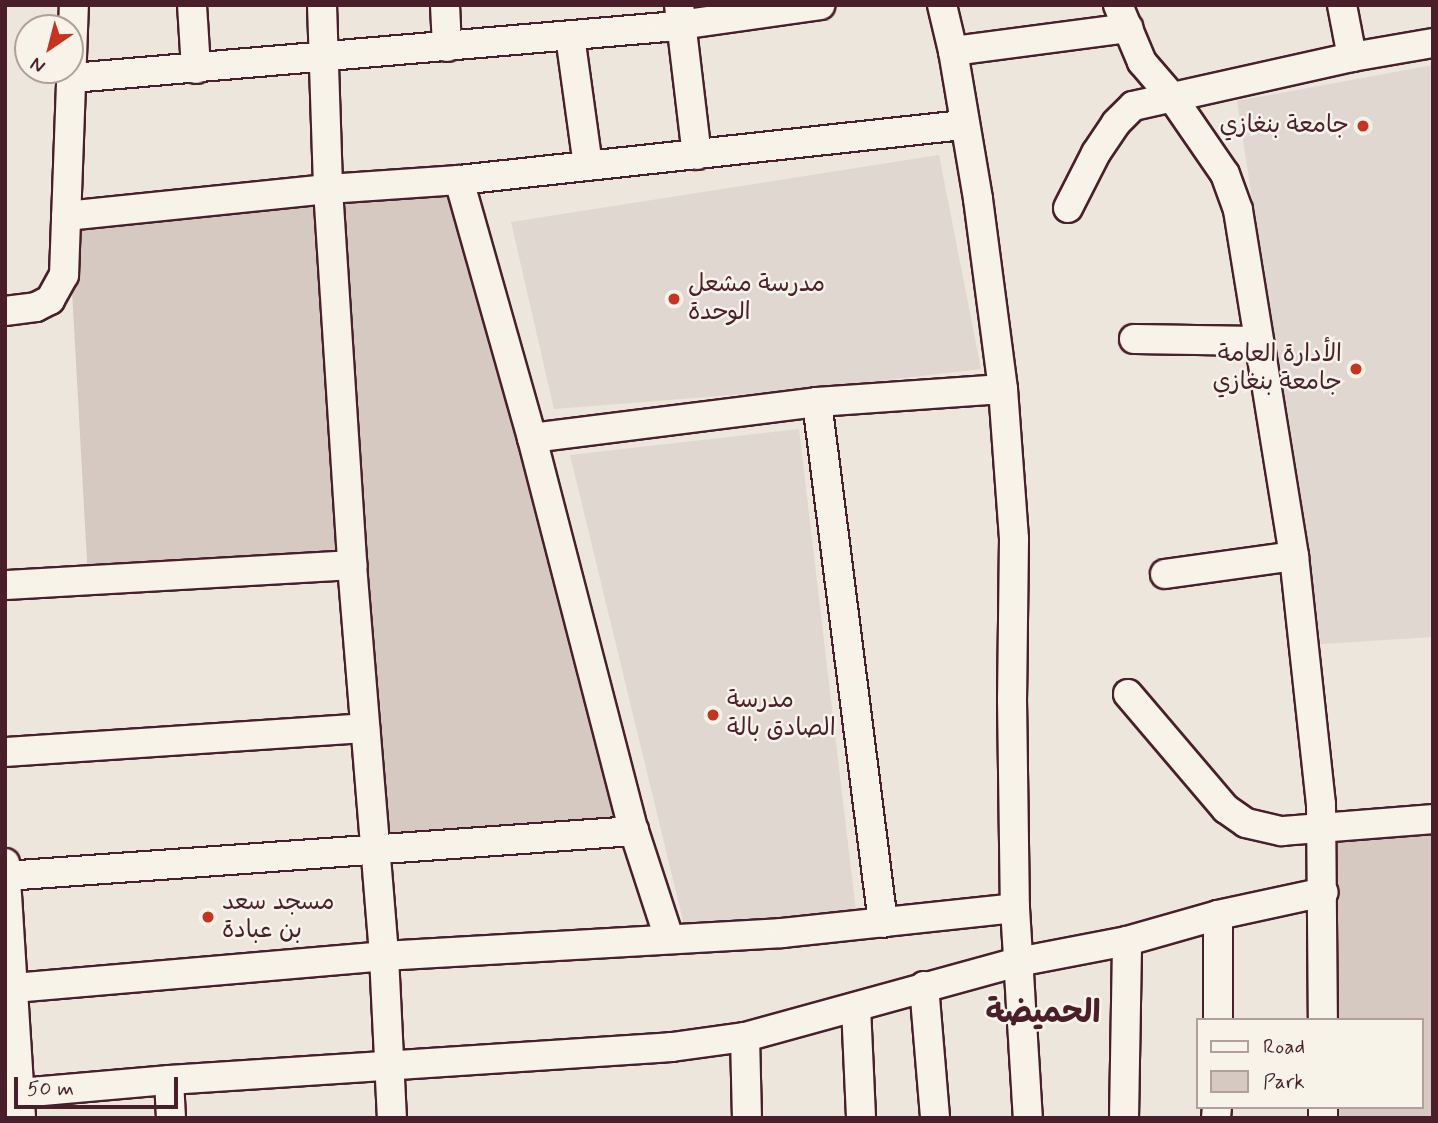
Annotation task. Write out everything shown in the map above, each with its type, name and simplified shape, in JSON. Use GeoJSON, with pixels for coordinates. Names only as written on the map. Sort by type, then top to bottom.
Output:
{"type":"FeatureCollection","features":[{"type":"Feature","properties":{"kind":"street"},"geometry":{"type":"LineString","coordinates":[[192,5],[197,69]]}},
{"type":"Feature","properties":{"kind":"street"},"geometry":{"type":"LineString","coordinates":[[322,5],[327,189],[352,565],[377,849],[392,1118]]}},
{"type":"Feature","properties":{"kind":"street"},"geometry":{"type":"LineString","coordinates":[[445,5],[447,47]]}},
{"type":"Feature","properties":{"kind":"street"},"geometry":{"type":"LineString","coordinates":[[84,77],[570,36],[681,15],[820,5]]}},
{"type":"Feature","properties":{"kind":"street"},"geometry":{"type":"LineString","coordinates":[[942,5],[953,51],[963,125],[978,199],[1003,389],[1014,539],[1012,699],[1016,908],[1028,1118]]}},
{"type":"Feature","properties":{"kind":"street"},"geometry":{"type":"LineString","coordinates":[[1342,5],[1352,57]]}},
{"type":"Feature","properties":{"kind":"street"},"geometry":{"type":"LineString","coordinates":[[681,15],[696,155]]}},
{"type":"Feature","properties":{"kind":"street"},"geometry":{"type":"LineString","coordinates":[[953,51],[1123,17],[1142,62],[1172,97],[1225,174],[1232,192],[1238,210],[1294,556],[1323,829],[1324,1018]]}},
{"type":"Feature","properties":{"kind":"street"},"geometry":{"type":"LineString","coordinates":[[570,36],[588,166]]}},
{"type":"Feature","properties":{"kind":"street"},"geometry":{"type":"LineString","coordinates":[[1068,208],[1096,153],[1116,123],[1133,106],[1352,57],[1433,43]]}},
{"type":"Feature","properties":{"kind":"street"},"geometry":{"type":"LineString","coordinates":[[5,311],[36,307],[50,300],[64,275],[72,84]]}},
{"type":"Feature","properties":{"kind":"street"},"geometry":{"type":"LineString","coordinates":[[66,216],[327,189],[459,180],[963,125]]}},
{"type":"Feature","properties":{"kind":"street"},"geometry":{"type":"LineString","coordinates":[[459,180],[532,438],[634,831],[669,938]]}},
{"type":"Feature","properties":{"kind":"street"},"geometry":{"type":"LineString","coordinates":[[1134,339],[1258,341]]}},
{"type":"Feature","properties":{"kind":"street"},"geometry":{"type":"LineString","coordinates":[[532,438],[817,402],[1003,389]]}},
{"type":"Feature","properties":{"kind":"street"},"geometry":{"type":"LineString","coordinates":[[817,402],[883,923]]}},
{"type":"Feature","properties":{"kind":"street"},"geometry":{"type":"LineString","coordinates":[[1165,574],[1294,556]]}},
{"type":"Feature","properties":{"kind":"street"},"geometry":{"type":"LineString","coordinates":[[5,586],[352,565]]}},
{"type":"Feature","properties":{"kind":"street"},"geometry":{"type":"LineString","coordinates":[[1128,694],[1226,809],[1247,823],[1282,831],[1433,819]]}},
{"type":"Feature","properties":{"kind":"street"},"geometry":{"type":"LineString","coordinates":[[5,752],[365,728]]}},
{"type":"Feature","properties":{"kind":"street"},"geometry":{"type":"LineString","coordinates":[[6,876],[634,831]]}},
{"type":"Feature","properties":{"kind":"street"},"geometry":{"type":"LineString","coordinates":[[5,863],[13,988],[10,1018],[20,1105],[169,1080],[672,1047],[745,1037],[1018,962],[1127,941],[1218,915],[1324,892]]}},
{"type":"Feature","properties":{"kind":"street"},"geometry":{"type":"LineString","coordinates":[[13,988],[384,956],[782,933],[1016,908]]}},
{"type":"Feature","properties":{"kind":"street"},"geometry":{"type":"LineString","coordinates":[[1218,915],[1218,1018]]}},
{"type":"Feature","properties":{"kind":"street"},"geometry":{"type":"LineString","coordinates":[[1124,1118],[1127,941]]}},
{"type":"Feature","properties":{"kind":"street"},"geometry":{"type":"LineString","coordinates":[[924,986],[935,1118]]}},
{"type":"Feature","properties":{"kind":"street"},"geometry":{"type":"LineString","coordinates":[[856,1007],[861,1118]]}},
{"type":"Feature","properties":{"kind":"street"},"geometry":{"type":"LineString","coordinates":[[745,1037],[747,1118]]}},
{"type":"Feature","properties":{"kind":"street"},"geometry":{"type":"LineString","coordinates":[[169,1080],[171,1118]]}},
{"type":"Feature","properties":{"kind":"shaded area","name":"الأدارة العامة جامعة بنغازي"},"geometry":{"type":"Polygon","coordinates":[[[1433,65],[1433,637],[1321,644],[1237,101],[1433,65]]]}},
{"type":"Feature","properties":{"kind":"shaded area"},"geometry":{"type":"Polygon","coordinates":[[[939,155],[981,369],[810,389],[554,409],[511,222],[939,155]]]}},
{"type":"Feature","properties":{"kind":"shaded area"},"geometry":{"type":"Polygon","coordinates":[[[799,429],[856,912],[685,929],[570,455],[799,429]]]}},
{"type":"Feature","properties":{"kind":"green space"},"geometry":{"type":"Polygon","coordinates":[[[457,182],[633,831],[378,848],[329,190],[457,182]]]}},
{"type":"Feature","properties":{"kind":"green space"},"geometry":{"type":"Polygon","coordinates":[[[326,191],[351,564],[88,579],[68,218],[326,191]]]}},
{"type":"Feature","properties":{"kind":"green space"},"geometry":{"type":"Polygon","coordinates":[[[1433,821],[1433,1118],[1325,1118],[1325,1109],[1424,1109],[1424,1018],[1325,1018],[1324,830],[1433,821]]]}},
{"type":"Feature","properties":{"kind":"place","name":"جامعة بنغازي"},"geometry":{"type":"Point","coordinates":[1363,126]}},
{"type":"Feature","properties":{"kind":"place","name":"مدرسة مشعل الوحدة"},"geometry":{"type":"Point","coordinates":[674,299]}},
{"type":"Feature","properties":{"kind":"place","name":"الأدارة العامة جامعة بنغازي"},"geometry":{"type":"Point","coordinates":[1356,369]}},
{"type":"Feature","properties":{"kind":"place","name":"مدرسة الصادق بالة"},"geometry":{"type":"Point","coordinates":[713,715]}},
{"type":"Feature","properties":{"kind":"place","name":"مسجد سعد بن عبادة"},"geometry":{"type":"Point","coordinates":[208,917]}},
{"type":"Feature","properties":{"kind":"district","name":"الحميضة"},"geometry":{"type":"Point","coordinates":[1043,1013]}}]}
